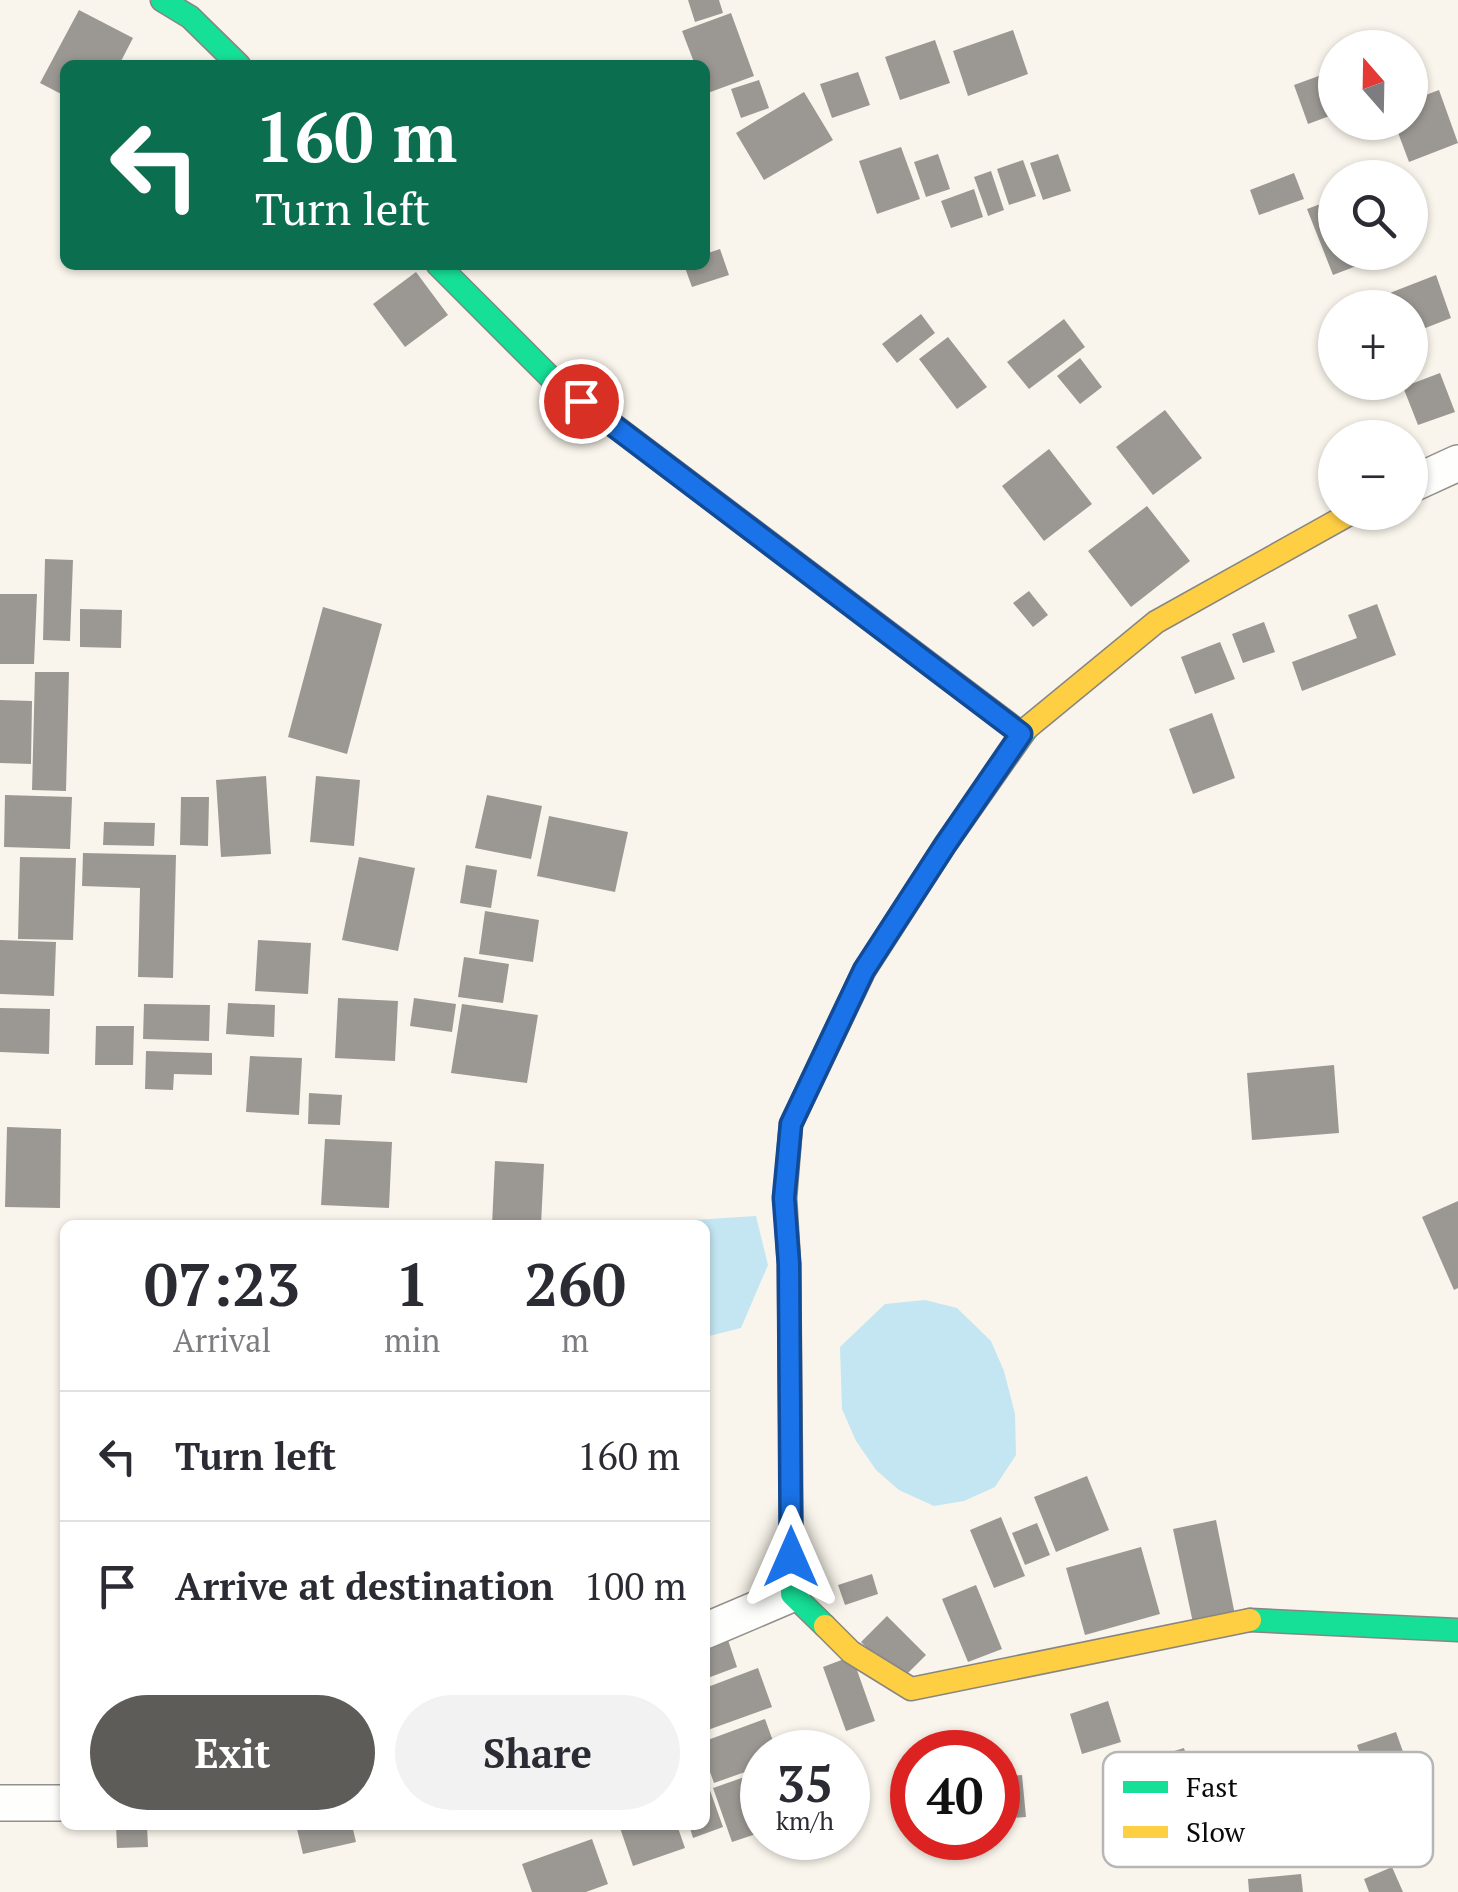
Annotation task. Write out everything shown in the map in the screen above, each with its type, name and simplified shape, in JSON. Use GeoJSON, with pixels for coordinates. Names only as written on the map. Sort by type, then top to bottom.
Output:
{"type":"FeatureCollection","features":[{"type":"Feature","properties":{"kind":"street"},"geometry":{"type":"LineString","coordinates":[[162,0],[190,17],[234,60]]}},
{"type":"Feature","properties":{"kind":"street"},"geometry":{"type":"LineString","coordinates":[[443,270],[550,377],[1021,734]]}},
{"type":"Feature","properties":{"kind":"street"},"geometry":{"type":"LineString","coordinates":[[1428,477],[1458,462]]}},
{"type":"Feature","properties":{"kind":"street"},"geometry":{"type":"LineString","coordinates":[[1321,530],[1156,622],[1021,734],[864,970],[791,1124],[784,1198],[789,1264],[792,1594],[851,1652],[911,1689],[1254,1620],[1458,1630]]}},
{"type":"Feature","properties":{"kind":"street"},"geometry":{"type":"LineString","coordinates":[[710,1628],[792,1594]]}},
{"type":"Feature","properties":{"kind":"street"},"geometry":{"type":"LineString","coordinates":[[0,1803],[60,1804]]}},
{"type":"Feature","properties":{"kind":"water"},"geometry":{"type":"Polygon","coordinates":[[[756,1216],[768,1265],[741,1328],[710,1336],[710,1220],[693,1220],[756,1216]]]}},
{"type":"Feature","properties":{"kind":"water"},"geometry":{"type":"Polygon","coordinates":[[[925,1300],[957,1308],[991,1341],[1015,1414],[1016,1455],[995,1487],[964,1501],[934,1506],[899,1490],[876,1470],[856,1441],[842,1409],[840,1347],[885,1304],[925,1300]]]}},
{"type":"Feature","properties":{"kind":"building"},"geometry":{"type":"Polygon","coordinates":[[[688,0],[719,0],[723,13],[695,22],[688,0]]]}},
{"type":"Feature","properties":{"kind":"building"},"geometry":{"type":"Polygon","coordinates":[[[79,10],[133,38],[122,60],[60,60],[60,93],[40,83],[79,10]]]}},
{"type":"Feature","properties":{"kind":"building"},"geometry":{"type":"Polygon","coordinates":[[[731,13],[754,76],[710,92],[710,60],[693,60],[682,31],[731,13]]]}},
{"type":"Feature","properties":{"kind":"building"},"geometry":{"type":"Polygon","coordinates":[[[1013,30],[1028,74],[968,96],[953,51],[1013,30]]]}},
{"type":"Feature","properties":{"kind":"building"},"geometry":{"type":"Polygon","coordinates":[[[935,40],[950,83],[900,100],[885,57],[935,40]]]}},
{"type":"Feature","properties":{"kind":"building"},"geometry":{"type":"Polygon","coordinates":[[[858,72],[870,105],[832,118],[820,84],[858,72]]]}},
{"type":"Feature","properties":{"kind":"building"},"geometry":{"type":"Polygon","coordinates":[[[1318,76],[1318,120],[1308,124],[1294,85],[1318,76]]]}},
{"type":"Feature","properties":{"kind":"building"},"geometry":{"type":"Polygon","coordinates":[[[759,80],[769,108],[741,118],[731,89],[759,80]]]}},
{"type":"Feature","properties":{"kind":"building"},"geometry":{"type":"Polygon","coordinates":[[[1439,90],[1458,143],[1408,160],[1401,140],[1428,140],[1428,94],[1439,90]]]}},
{"type":"Feature","properties":{"kind":"building"},"geometry":{"type":"Polygon","coordinates":[[[804,92],[833,140],[764,180],[736,133],[804,92]]]}},
{"type":"Feature","properties":{"kind":"building"},"geometry":{"type":"Polygon","coordinates":[[[901,147],[920,199],[877,214],[859,161],[901,147]]]}},
{"type":"Feature","properties":{"kind":"building"},"geometry":{"type":"Polygon","coordinates":[[[938,154],[950,189],[926,197],[914,162],[938,154]]]}},
{"type":"Feature","properties":{"kind":"building"},"geometry":{"type":"Polygon","coordinates":[[[1058,154],[1071,191],[1043,200],[1030,163],[1058,154]]]}},
{"type":"Feature","properties":{"kind":"building"},"geometry":{"type":"Polygon","coordinates":[[[1023,160],[1036,196],[1009,205],[997,169],[1023,160]]]}},
{"type":"Feature","properties":{"kind":"building"},"geometry":{"type":"Polygon","coordinates":[[[991,171],[1004,210],[988,216],[974,177],[991,171]]]}},
{"type":"Feature","properties":{"kind":"building"},"geometry":{"type":"Polygon","coordinates":[[[1294,173],[1304,199],[1259,215],[1250,190],[1294,173]]]}},
{"type":"Feature","properties":{"kind":"building"},"geometry":{"type":"Polygon","coordinates":[[[974,189],[983,217],[951,228],[941,201],[974,189]]]}},
{"type":"Feature","properties":{"kind":"building"},"geometry":{"type":"Polygon","coordinates":[[[1318,205],[1318,237],[1307,209],[1318,205]]]}},
{"type":"Feature","properties":{"kind":"building"},"geometry":{"type":"Polygon","coordinates":[[[720,249],[729,275],[692,287],[686,270],[710,270],[710,252],[720,249]]]}},
{"type":"Feature","properties":{"kind":"building"},"geometry":{"type":"Polygon","coordinates":[[[416,272],[448,315],[405,347],[373,304],[416,272]]]}},
{"type":"Feature","properties":{"kind":"building"},"geometry":{"type":"Polygon","coordinates":[[[1436,275],[1451,318],[1428,327],[1428,290],[1397,290],[1436,275]]]}},
{"type":"Feature","properties":{"kind":"building"},"geometry":{"type":"Polygon","coordinates":[[[921,314],[935,333],[897,363],[882,344],[921,314]]]}},
{"type":"Feature","properties":{"kind":"building"},"geometry":{"type":"Polygon","coordinates":[[[1064,319],[1085,347],[1029,389],[1007,362],[1064,319]]]}},
{"type":"Feature","properties":{"kind":"building"},"geometry":{"type":"Polygon","coordinates":[[[948,337],[987,387],[957,409],[919,359],[948,337]]]}},
{"type":"Feature","properties":{"kind":"building"},"geometry":{"type":"Polygon","coordinates":[[[1080,358],[1102,387],[1080,404],[1057,376],[1080,358]]]}},
{"type":"Feature","properties":{"kind":"building"},"geometry":{"type":"Polygon","coordinates":[[[1440,373],[1455,412],[1428,421],[1416,420],[1408,400],[1428,400],[1428,378],[1440,373]]]}},
{"type":"Feature","properties":{"kind":"building"},"geometry":{"type":"Polygon","coordinates":[[[1165,410],[1202,458],[1153,495],[1116,447],[1165,410]]]}},
{"type":"Feature","properties":{"kind":"building"},"geometry":{"type":"Polygon","coordinates":[[[1049,449],[1092,504],[1044,541],[1002,486],[1049,449]]]}},
{"type":"Feature","properties":{"kind":"building"},"geometry":{"type":"Polygon","coordinates":[[[1147,506],[1190,561],[1131,607],[1088,551],[1147,506]]]}},
{"type":"Feature","properties":{"kind":"building"},"geometry":{"type":"Polygon","coordinates":[[[45,559],[73,560],[70,641],[43,640],[45,559]]]}},
{"type":"Feature","properties":{"kind":"building"},"geometry":{"type":"Polygon","coordinates":[[[1029,591],[1048,615],[1033,627],[1013,603],[1029,591]]]}},
{"type":"Feature","properties":{"kind":"building"},"geometry":{"type":"Polygon","coordinates":[[[0,594],[37,594],[34,664],[0,664],[0,594]]]}},
{"type":"Feature","properties":{"kind":"building"},"geometry":{"type":"Polygon","coordinates":[[[1377,604],[1396,655],[1302,691],[1292,662],[1357,638],[1348,615],[1377,604]]]}},
{"type":"Feature","properties":{"kind":"building"},"geometry":{"type":"Polygon","coordinates":[[[323,607],[382,624],[347,754],[288,737],[323,607]]]}},
{"type":"Feature","properties":{"kind":"building"},"geometry":{"type":"Polygon","coordinates":[[[80,609],[122,610],[121,648],[80,647],[80,609]]]}},
{"type":"Feature","properties":{"kind":"building"},"geometry":{"type":"Polygon","coordinates":[[[1264,622],[1275,652],[1243,663],[1232,634],[1264,622]]]}},
{"type":"Feature","properties":{"kind":"building"},"geometry":{"type":"Polygon","coordinates":[[[1220,642],[1235,679],[1195,694],[1181,657],[1220,642]]]}},
{"type":"Feature","properties":{"kind":"building"},"geometry":{"type":"Polygon","coordinates":[[[35,672],[69,672],[66,791],[32,790],[35,672]]]}},
{"type":"Feature","properties":{"kind":"building"},"geometry":{"type":"Polygon","coordinates":[[[0,700],[32,701],[31,764],[0,763],[0,700]]]}},
{"type":"Feature","properties":{"kind":"building"},"geometry":{"type":"Polygon","coordinates":[[[1212,713],[1235,778],[1193,794],[1169,729],[1212,713]]]}},
{"type":"Feature","properties":{"kind":"building"},"geometry":{"type":"Polygon","coordinates":[[[266,776],[271,854],[221,857],[216,780],[266,776]]]}},
{"type":"Feature","properties":{"kind":"building"},"geometry":{"type":"Polygon","coordinates":[[[316,776],[360,780],[354,846],[310,842],[316,776]]]}},
{"type":"Feature","properties":{"kind":"building"},"geometry":{"type":"Polygon","coordinates":[[[5,795],[72,797],[70,849],[4,847],[5,795]]]}},
{"type":"Feature","properties":{"kind":"building"},"geometry":{"type":"Polygon","coordinates":[[[487,795],[542,806],[531,859],[475,848],[487,795]]]}},
{"type":"Feature","properties":{"kind":"building"},"geometry":{"type":"Polygon","coordinates":[[[181,797],[209,797],[208,846],[180,845],[181,797]]]}},
{"type":"Feature","properties":{"kind":"building"},"geometry":{"type":"Polygon","coordinates":[[[549,816],[628,832],[615,892],[537,876],[549,816]]]}},
{"type":"Feature","properties":{"kind":"building"},"geometry":{"type":"Polygon","coordinates":[[[104,822],[155,823],[154,846],[103,845],[104,822]]]}},
{"type":"Feature","properties":{"kind":"building"},"geometry":{"type":"Polygon","coordinates":[[[83,853],[176,855],[173,978],[138,977],[140,888],[82,886],[83,853]]]}},
{"type":"Feature","properties":{"kind":"building"},"geometry":{"type":"Polygon","coordinates":[[[20,857],[76,858],[73,940],[18,939],[20,857]]]}},
{"type":"Feature","properties":{"kind":"building"},"geometry":{"type":"Polygon","coordinates":[[[359,857],[415,868],[398,951],[342,940],[359,857]]]}},
{"type":"Feature","properties":{"kind":"building"},"geometry":{"type":"Polygon","coordinates":[[[466,865],[497,870],[491,908],[460,903],[466,865]]]}},
{"type":"Feature","properties":{"kind":"building"},"geometry":{"type":"Polygon","coordinates":[[[485,911],[539,920],[533,962],[479,954],[485,911]]]}},
{"type":"Feature","properties":{"kind":"building"},"geometry":{"type":"Polygon","coordinates":[[[0,940],[56,942],[54,996],[0,994],[0,940]]]}},
{"type":"Feature","properties":{"kind":"building"},"geometry":{"type":"Polygon","coordinates":[[[258,940],[311,943],[308,994],[255,991],[258,940]]]}},
{"type":"Feature","properties":{"kind":"building"},"geometry":{"type":"Polygon","coordinates":[[[464,957],[509,964],[503,1003],[458,997],[464,957]]]}},
{"type":"Feature","properties":{"kind":"building"},"geometry":{"type":"Polygon","coordinates":[[[338,998],[398,1001],[395,1061],[335,1058],[338,998]]]}},
{"type":"Feature","properties":{"kind":"building"},"geometry":{"type":"Polygon","coordinates":[[[414,998],[456,1004],[452,1032],[410,1026],[414,998]]]}},
{"type":"Feature","properties":{"kind":"building"},"geometry":{"type":"Polygon","coordinates":[[[228,1003],[275,1005],[274,1037],[226,1034],[228,1003]]]}},
{"type":"Feature","properties":{"kind":"building"},"geometry":{"type":"Polygon","coordinates":[[[144,1004],[210,1005],[209,1041],[143,1039],[144,1004]]]}},
{"type":"Feature","properties":{"kind":"building"},"geometry":{"type":"Polygon","coordinates":[[[462,1004],[538,1015],[527,1083],[451,1073],[462,1004]]]}},
{"type":"Feature","properties":{"kind":"building"},"geometry":{"type":"Polygon","coordinates":[[[0,1008],[50,1009],[49,1054],[0,1052],[0,1008]]]}},
{"type":"Feature","properties":{"kind":"building"},"geometry":{"type":"Polygon","coordinates":[[[96,1026],[134,1026],[133,1065],[95,1065],[96,1026]]]}},
{"type":"Feature","properties":{"kind":"building"},"geometry":{"type":"Polygon","coordinates":[[[146,1051],[212,1053],[212,1075],[174,1074],[173,1090],[145,1089],[146,1051]]]}},
{"type":"Feature","properties":{"kind":"building"},"geometry":{"type":"Polygon","coordinates":[[[250,1056],[302,1058],[299,1115],[246,1112],[250,1056]]]}},
{"type":"Feature","properties":{"kind":"building"},"geometry":{"type":"Polygon","coordinates":[[[1334,1065],[1339,1133],[1252,1140],[1247,1073],[1334,1065]]]}},
{"type":"Feature","properties":{"kind":"building"},"geometry":{"type":"Polygon","coordinates":[[[309,1093],[342,1095],[340,1125],[308,1124],[309,1093]]]}},
{"type":"Feature","properties":{"kind":"building"},"geometry":{"type":"Polygon","coordinates":[[[7,1127],[61,1129],[60,1208],[5,1207],[7,1127]]]}},
{"type":"Feature","properties":{"kind":"building"},"geometry":{"type":"Polygon","coordinates":[[[325,1139],[392,1142],[389,1208],[321,1205],[325,1139]]]}},
{"type":"Feature","properties":{"kind":"building"},"geometry":{"type":"Polygon","coordinates":[[[495,1161],[544,1164],[541,1220],[492,1220],[495,1161]]]}},
{"type":"Feature","properties":{"kind":"building"},"geometry":{"type":"Polygon","coordinates":[[[1458,1201],[1458,1288],[1454,1290],[1422,1217],[1458,1201]]]}},
{"type":"Feature","properties":{"kind":"building"},"geometry":{"type":"Polygon","coordinates":[[[1087,1476],[1109,1530],[1056,1552],[1034,1497],[1087,1476]]]}},
{"type":"Feature","properties":{"kind":"building"},"geometry":{"type":"Polygon","coordinates":[[[1001,1517],[1025,1576],[994,1588],[970,1530],[1001,1517]]]}},
{"type":"Feature","properties":{"kind":"building"},"geometry":{"type":"Polygon","coordinates":[[[1216,1520],[1235,1615],[1193,1623],[1173,1529],[1216,1520]]]}},
{"type":"Feature","properties":{"kind":"building"},"geometry":{"type":"Polygon","coordinates":[[[1037,1523],[1050,1555],[1025,1565],[1012,1533],[1037,1523]]]}},
{"type":"Feature","properties":{"kind":"building"},"geometry":{"type":"Polygon","coordinates":[[[1141,1547],[1160,1614],[1085,1635],[1066,1568],[1141,1547]]]}},
{"type":"Feature","properties":{"kind":"building"},"geometry":{"type":"Polygon","coordinates":[[[872,1574],[878,1594],[845,1605],[838,1585],[872,1574]]]}},
{"type":"Feature","properties":{"kind":"building"},"geometry":{"type":"Polygon","coordinates":[[[976,1585],[1002,1649],[968,1662],[942,1599],[976,1585]]]}},
{"type":"Feature","properties":{"kind":"building"},"geometry":{"type":"Polygon","coordinates":[[[887,1616],[926,1655],[900,1681],[861,1642],[887,1616]]]}},
{"type":"Feature","properties":{"kind":"building"},"geometry":{"type":"Polygon","coordinates":[[[728,1640],[737,1667],[710,1677],[710,1647],[728,1640]]]}},
{"type":"Feature","properties":{"kind":"building"},"geometry":{"type":"Polygon","coordinates":[[[852,1656],[875,1721],[846,1730],[823,1667],[852,1656]]]}},
{"type":"Feature","properties":{"kind":"building"},"geometry":{"type":"Polygon","coordinates":[[[758,1668],[772,1707],[710,1729],[710,1686],[758,1668]]]}},
{"type":"Feature","properties":{"kind":"building"},"geometry":{"type":"Polygon","coordinates":[[[1108,1701],[1121,1742],[1082,1754],[1070,1714],[1108,1701]]]}},
{"type":"Feature","properties":{"kind":"building"},"geometry":{"type":"Polygon","coordinates":[[[765,1719],[769,1730],[740,1730],[740,1774],[714,1783],[710,1739],[765,1719]]]}},
{"type":"Feature","properties":{"kind":"building"},"geometry":{"type":"Polygon","coordinates":[[[1396,1732],[1403,1752],[1359,1752],[1357,1745],[1396,1732]]]}},
{"type":"Feature","properties":{"kind":"building"},"geometry":{"type":"Polygon","coordinates":[[[1020,1775],[1026,1817],[1020,1817],[1020,1775]]]}},
{"type":"Feature","properties":{"kind":"building"},"geometry":{"type":"Polygon","coordinates":[[[740,1779],[740,1839],[732,1842],[713,1788],[740,1779]]]}},
{"type":"Feature","properties":{"kind":"building"},"geometry":{"type":"Polygon","coordinates":[[[710,1790],[723,1827],[693,1838],[691,1830],[710,1830],[710,1790]]]}},
{"type":"Feature","properties":{"kind":"building"},"geometry":{"type":"Polygon","coordinates":[[[116,1830],[147,1830],[148,1847],[117,1848],[116,1830]]]}},
{"type":"Feature","properties":{"kind":"building"},"geometry":{"type":"Polygon","coordinates":[[[297,1830],[353,1830],[356,1842],[303,1854],[297,1830]]]}},
{"type":"Feature","properties":{"kind":"building"},"geometry":{"type":"Polygon","coordinates":[[[621,1830],[679,1830],[685,1848],[633,1866],[621,1830]]]}},
{"type":"Feature","properties":{"kind":"building"},"geometry":{"type":"Polygon","coordinates":[[[592,1839],[608,1884],[586,1892],[532,1892],[522,1864],[592,1839]]]}},
{"type":"Feature","properties":{"kind":"building"},"geometry":{"type":"Polygon","coordinates":[[[1392,1867],[1403,1892],[1369,1892],[1364,1879],[1392,1867]]]}},
{"type":"Feature","properties":{"kind":"building"},"geometry":{"type":"Polygon","coordinates":[[[1301,1874],[1303,1892],[1249,1892],[1248,1879],[1301,1874]]]}},
{"type":"Feature","properties":{"kind":"traffic: fast"},"geometry":{"type":"LineString","coordinates":[[162,0],[190,17],[234,60]]}},
{"type":"Feature","properties":{"kind":"traffic: fast"},"geometry":{"type":"LineString","coordinates":[[443,270],[550,377],[1021,733]]}},
{"type":"Feature","properties":{"kind":"traffic: fast"},"geometry":{"type":"LineString","coordinates":[[825,1626],[792,1594],[785,1198],[791,1124],[864,971],[1027,728]]}},
{"type":"Feature","properties":{"kind":"traffic: fast"},"geometry":{"type":"LineString","coordinates":[[1250,1620],[1458,1630]]}},
{"type":"Feature","properties":{"kind":"traffic: slow"},"geometry":{"type":"LineString","coordinates":[[1027,728],[1156,622],[1321,530]]}},
{"type":"Feature","properties":{"kind":"traffic: slow"},"geometry":{"type":"LineString","coordinates":[[825,1626],[851,1652],[911,1689],[1250,1620]]}},
{"type":"Feature","properties":{"kind":"route"},"geometry":{"type":"LineString","coordinates":[[581,401],[1021,734],[864,970],[791,1124],[784,1198],[789,1264],[791,1557]]}}]}
